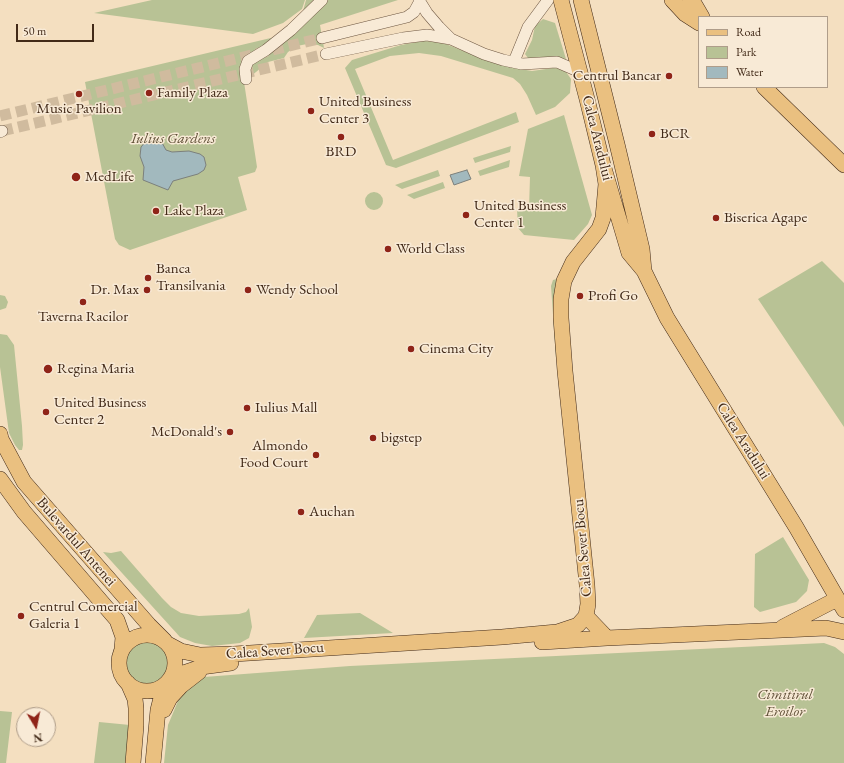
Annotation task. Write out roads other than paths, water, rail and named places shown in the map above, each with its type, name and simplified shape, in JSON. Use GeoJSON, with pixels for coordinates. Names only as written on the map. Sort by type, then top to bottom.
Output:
{"type":"FeatureCollection","features":[{"type":"Feature","properties":{"kind":"main road","name":"Calea Aradului"},"geometry":{"type":"LineString","coordinates":[[560,0],[603,165],[629,253],[644,271],[667,318],[842,602]]}},
{"type":"Feature","properties":{"kind":"main road","name":"Calea Aradului"},"geometry":{"type":"LineString","coordinates":[[581,0],[642,249],[644,271]]}},
{"type":"Feature","properties":{"kind":"main road"},"geometry":{"type":"LineString","coordinates":[[672,0],[685,14],[698,22]]}},
{"type":"Feature","properties":{"kind":"main road"},"geometry":{"type":"LineString","coordinates":[[690,0],[701,16]]}},
{"type":"Feature","properties":{"kind":"main road"},"geometry":{"type":"LineString","coordinates":[[765,88],[844,165]]}},
{"type":"Feature","properties":{"kind":"main road","name":"Calea Sever Bocu"},"geometry":{"type":"LineString","coordinates":[[167,643],[187,653],[200,655],[502,637],[557,632],[578,625],[586,616],[588,592],[566,378],[561,318],[561,299],[564,281],[573,262],[599,229],[603,218],[606,184],[603,165]]}},
{"type":"Feature","properties":{"kind":"main road","name":"Bulevardul Antenei"},"geometry":{"type":"LineString","coordinates":[[0,434],[1,439],[24,482],[149,625],[167,643]]}},
{"type":"Feature","properties":{"kind":"main road","name":"Bulevardul Antenei"},"geometry":{"type":"LineString","coordinates":[[0,478],[24,512],[116,620],[123,637],[121,652]]}},
{"type":"Feature","properties":{"kind":"main road"},"geometry":{"type":"LineString","coordinates":[[773,630],[842,602]]}},
{"type":"Feature","properties":{"kind":"main road"},"geometry":{"type":"LineString","coordinates":[[586,616],[607,638]]}},
{"type":"Feature","properties":{"kind":"main road","name":"Calea Sever Bocu"},"geometry":{"type":"LineString","coordinates":[[170,678],[189,670],[212,665],[304,657],[607,638],[773,630],[826,628],[844,632]]}},
{"type":"Feature","properties":{"kind":"main road"},"geometry":{"type":"LineString","coordinates":[[133,763],[136,726],[135,698],[120,671],[119,662],[121,652],[128,642],[141,635],[151,635],[167,643],[173,652],[175,660],[174,669],[161,698],[156,724],[153,763]]}},
{"type":"Feature","properties":{"kind":"main road"},"geometry":{"type":"LineString","coordinates":[[156,724],[170,698],[180,686],[212,665]]}},
{"type":"Feature","properties":{"kind":"main road"},"geometry":{"type":"LineString","coordinates":[[127,683],[140,690],[150,690],[163,686],[170,678]]}},
{"type":"Feature","properties":{"kind":"street"},"geometry":{"type":"LineString","coordinates":[[246,79],[245,69],[248,61],[266,50],[291,30],[322,0]]}},
{"type":"Feature","properties":{"kind":"street"},"geometry":{"type":"LineString","coordinates":[[419,0],[427,13],[451,39]]}},
{"type":"Feature","properties":{"kind":"street"},"geometry":{"type":"LineString","coordinates":[[322,38],[407,18],[414,12],[419,0]]}},
{"type":"Feature","properties":{"kind":"street"},"geometry":{"type":"LineString","coordinates":[[511,62],[517,54],[528,27],[548,0]]}},
{"type":"Feature","properties":{"kind":"street"},"geometry":{"type":"LineString","coordinates":[[326,54],[418,35],[436,36],[451,39],[495,58],[511,62],[522,64],[557,62],[580,72]]}},
{"type":"Feature","properties":{"kind":"water"},"geometry":{"type":"Polygon","coordinates":[[[154,138],[160,139],[166,150],[172,152],[189,151],[200,154],[204,157],[206,165],[204,170],[198,174],[173,181],[168,190],[143,180],[144,167],[140,156],[141,147],[147,140],[154,138]]]}},
{"type":"Feature","properties":{"kind":"water"},"geometry":{"type":"Polygon","coordinates":[[[467,170],[471,179],[454,185],[450,175],[467,170]]]}},
{"type":"Feature","properties":{"kind":"tunnel"},"geometry":{"type":"LineString","coordinates":[[0,116],[322,38]]}},
{"type":"Feature","properties":{"kind":"tunnel"},"geometry":{"type":"LineString","coordinates":[[2,131],[326,54]]}},
{"type":"Feature","properties":{"kind":"place","name":"Centrul Bancar"},"geometry":{"type":"Point","coordinates":[669,76]}},
{"type":"Feature","properties":{"kind":"place","name":"Family Plaza"},"geometry":{"type":"Point","coordinates":[149,93]}},
{"type":"Feature","properties":{"kind":"place","name":"Music Pavilion"},"geometry":{"type":"Point","coordinates":[79,94]}},
{"type":"Feature","properties":{"kind":"place","name":"United Business Center 3"},"geometry":{"type":"Point","coordinates":[311,111]}},
{"type":"Feature","properties":{"kind":"place","name":"BCR"},"geometry":{"type":"Point","coordinates":[652,134]}},
{"type":"Feature","properties":{"kind":"place","name":"BRD"},"geometry":{"type":"Point","coordinates":[341,137]}},
{"type":"Feature","properties":{"kind":"place","name":"MedLife"},"geometry":{"type":"Point","coordinates":[76,177]}},
{"type":"Feature","properties":{"kind":"place","name":"Lake Plaza"},"geometry":{"type":"Point","coordinates":[156,211]}},
{"type":"Feature","properties":{"kind":"place","name":"United Business Center 1"},"geometry":{"type":"Point","coordinates":[466,215]}},
{"type":"Feature","properties":{"kind":"place","name":"Biserica Agape"},"geometry":{"type":"Point","coordinates":[716,218]}},
{"type":"Feature","properties":{"kind":"place","name":"World Class"},"geometry":{"type":"Point","coordinates":[388,249]}},
{"type":"Feature","properties":{"kind":"place","name":"Banca Transilvania"},"geometry":{"type":"Point","coordinates":[148,278]}},
{"type":"Feature","properties":{"kind":"place","name":"Dr. Max"},"geometry":{"type":"Point","coordinates":[147,290]}},
{"type":"Feature","properties":{"kind":"place","name":"Wendy School"},"geometry":{"type":"Point","coordinates":[248,290]}},
{"type":"Feature","properties":{"kind":"place","name":"Profi Go"},"geometry":{"type":"Point","coordinates":[580,296]}},
{"type":"Feature","properties":{"kind":"place","name":"Taverna Racilor"},"geometry":{"type":"Point","coordinates":[83,302]}},
{"type":"Feature","properties":{"kind":"place","name":"Cinema City"},"geometry":{"type":"Point","coordinates":[411,349]}},
{"type":"Feature","properties":{"kind":"place","name":"Regina Maria"},"geometry":{"type":"Point","coordinates":[48,369]}},
{"type":"Feature","properties":{"kind":"place","name":"Iulius Mall"},"geometry":{"type":"Point","coordinates":[247,408]}},
{"type":"Feature","properties":{"kind":"place","name":"United Business Center 2"},"geometry":{"type":"Point","coordinates":[46,412]}},
{"type":"Feature","properties":{"kind":"place","name":"McDonald's"},"geometry":{"type":"Point","coordinates":[230,432]}},
{"type":"Feature","properties":{"kind":"place","name":"bigstep"},"geometry":{"type":"Point","coordinates":[373,438]}},
{"type":"Feature","properties":{"kind":"place","name":"Almondo Food Court"},"geometry":{"type":"Point","coordinates":[316,455]}},
{"type":"Feature","properties":{"kind":"place","name":"Auchan"},"geometry":{"type":"Point","coordinates":[301,512]}},
{"type":"Feature","properties":{"kind":"place","name":"Centrul Comercial Galeria 1"},"geometry":{"type":"Point","coordinates":[21,616]}},
{"type":"Feature","properties":{"kind":"park label","name":"Iulius Gardens"},"geometry":{"type":"Point","coordinates":[173,139]}},
{"type":"Feature","properties":{"kind":"park label","name":"Cimitirul Eroilor"},"geometry":{"type":"Point","coordinates":[785,704]}}]}
